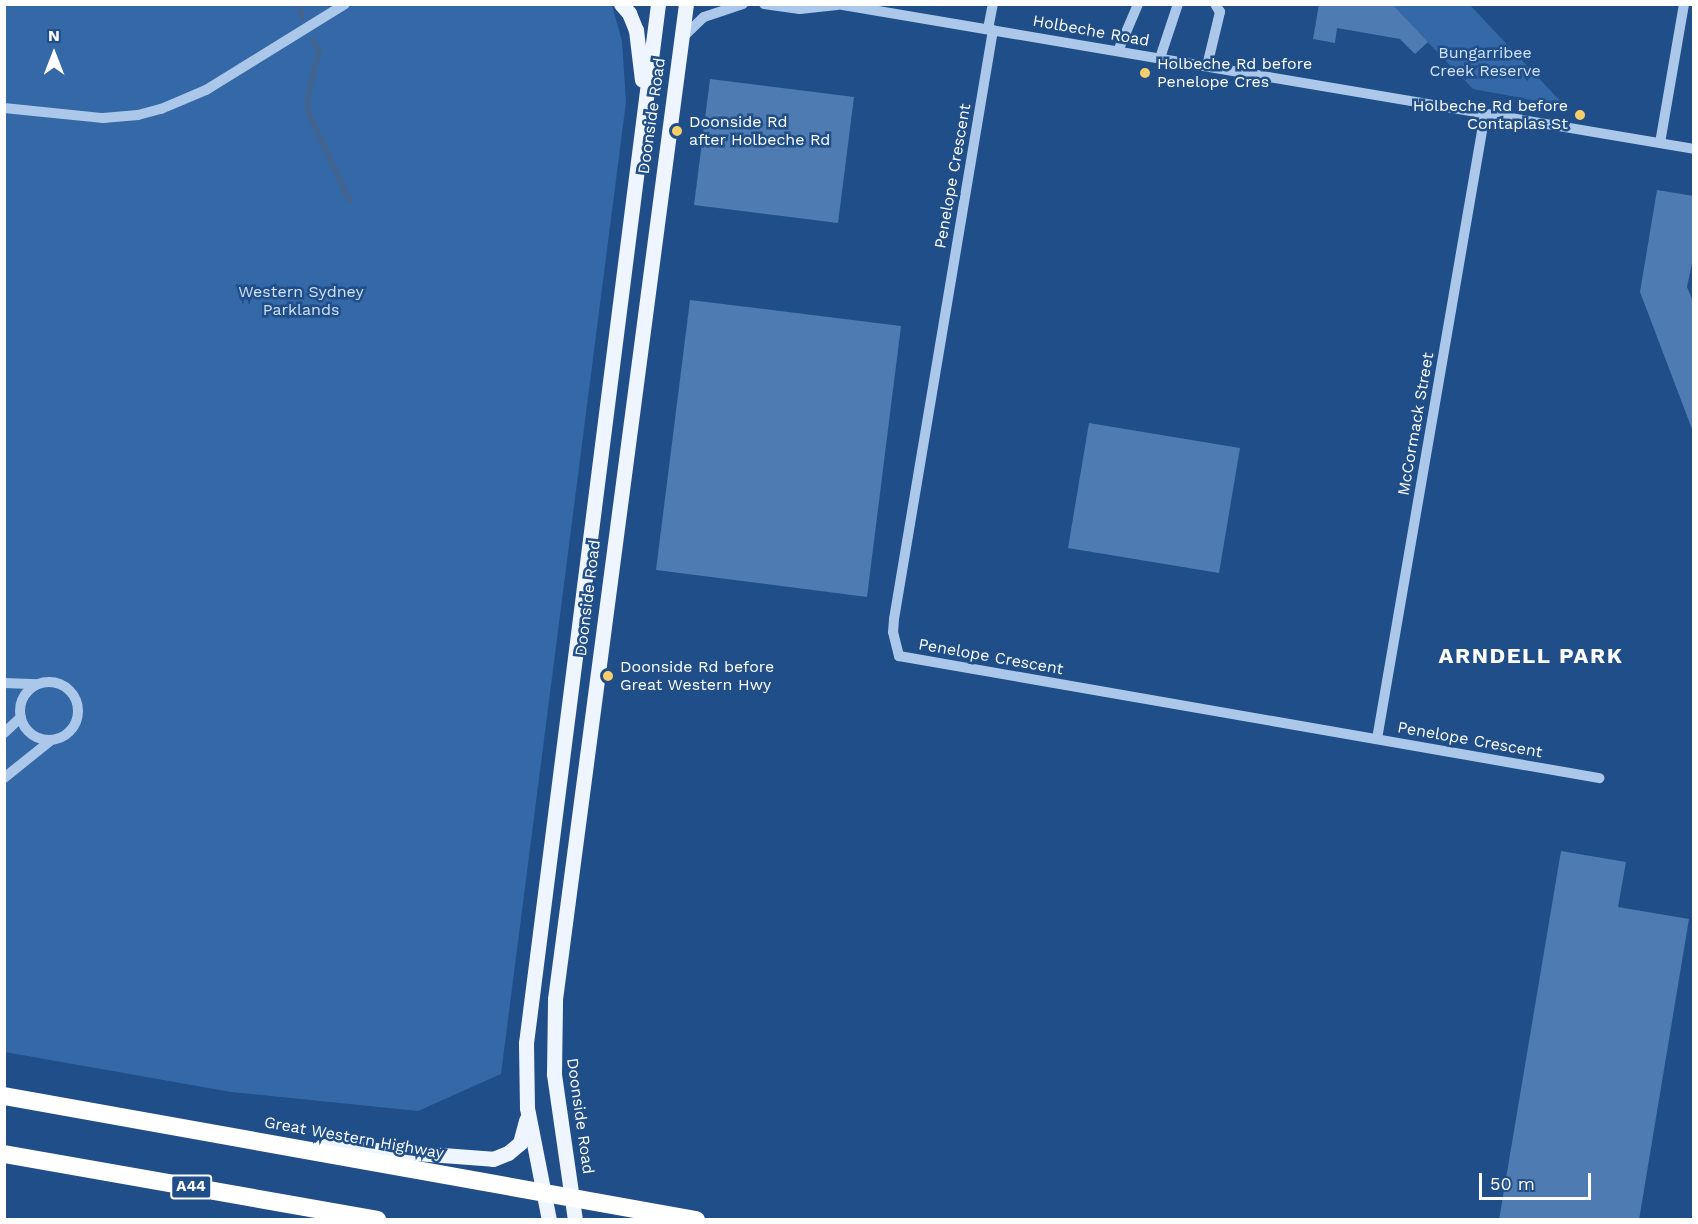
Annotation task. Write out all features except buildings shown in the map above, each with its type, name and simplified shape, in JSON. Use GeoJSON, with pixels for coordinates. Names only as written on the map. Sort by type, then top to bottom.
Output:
{"type":"FeatureCollection","features":[{"type":"Feature","properties":{"kind":"highway","name":"Great Western Highway"},"geometry":{"type":"LineString","coordinates":[[4,1096],[696,1220]]}},
{"type":"Feature","properties":{"kind":"highway","name":"A44"},"geometry":{"type":"LineString","coordinates":[[4,1154],[377,1220]]}},
{"type":"Feature","properties":{"kind":"main road"},"geometry":{"type":"LineString","coordinates":[[621,4],[629,13],[636,30],[645,98]]}},
{"type":"Feature","properties":{"kind":"main road","name":"Doonside Road"},"geometry":{"type":"LineString","coordinates":[[549,1220],[527,1108],[526,1043],[658,4]]}},
{"type":"Feature","properties":{"kind":"main road","name":"Doonside Road"},"geometry":{"type":"LineString","coordinates":[[575,1220],[554,1074],[555,999],[686,4]]}},
{"type":"Feature","properties":{"kind":"main road"},"geometry":{"type":"LineString","coordinates":[[277,1144],[493,1159],[508,1153],[520,1143],[527,1108]]}},
{"type":"Feature","properties":{"kind":"street"},"geometry":{"type":"LineString","coordinates":[[4,108],[103,118],[138,115],[161,109],[184,101],[226,79],[332,9],[345,4]]}},
{"type":"Feature","properties":{"kind":"street"},"geometry":{"type":"LineString","coordinates":[[681,38],[704,16],[743,4]]}},
{"type":"Feature","properties":{"kind":"street","name":"Holbeche Road"},"geometry":{"type":"LineString","coordinates":[[764,4],[800,9],[837,4],[1694,149]]}},
{"type":"Feature","properties":{"kind":"street"},"geometry":{"type":"LineString","coordinates":[[991,29],[993,4]]}},
{"type":"Feature","properties":{"kind":"street"},"geometry":{"type":"LineString","coordinates":[[1118,51],[1138,4]]}},
{"type":"Feature","properties":{"kind":"street"},"geometry":{"type":"LineString","coordinates":[[1161,58],[1178,4]]}},
{"type":"Feature","properties":{"kind":"street"},"geometry":{"type":"LineString","coordinates":[[1207,66],[1220,12],[1215,4]]}},
{"type":"Feature","properties":{"kind":"street"},"geometry":{"type":"LineString","coordinates":[[1660,143],[1684,4]]}},
{"type":"Feature","properties":{"kind":"street","name":"Penelope Crescent"},"geometry":{"type":"LineString","coordinates":[[991,29],[894,619],[893,632],[899,656],[1599,778]]}},
{"type":"Feature","properties":{"kind":"street","name":"McCormack Street"},"geometry":{"type":"LineString","coordinates":[[1377,739],[1485,114]]}},
{"type":"Feature","properties":{"kind":"street"},"geometry":{"type":"LineString","coordinates":[[4,683],[55,683],[65,687],[74,695],[78,705],[78,717],[70,732],[50,741],[4,778]]}},
{"type":"Feature","properties":{"kind":"street"},"geometry":{"type":"LineString","coordinates":[[43,683],[26,693],[21,702],[21,717],[28,731],[41,740],[50,741]]}},
{"type":"Feature","properties":{"kind":"street"},"geometry":{"type":"LineString","coordinates":[[4,733],[21,717]]}},
{"type":"Feature","properties":{"kind":"green space","name":"Western Sydney Parklands"},"geometry":{"type":"Polygon","coordinates":[[[5,5],[612,5],[622,41],[626,102],[501,1074],[418,1111],[231,1092],[5,1052],[5,5]]]}},
{"type":"Feature","properties":{"kind":"green space","name":"Bungarribee Creek Reserve"},"geometry":{"type":"Polygon","coordinates":[[[1392,5],[1470,5],[1565,106],[1473,89],[1392,5]]]}},
{"type":"Feature","properties":{"kind":"waterway"},"geometry":{"type":"LineString","coordinates":[[299,4],[302,17]]}},
{"type":"Feature","properties":{"kind":"waterway"},"geometry":{"type":"LineString","coordinates":[[313,40],[319,51],[308,95],[308,112],[350,201]]}},
{"type":"Feature","properties":{"kind":"place","name":"Holbeche Rd before Penelope Cres"},"geometry":{"type":"Point","coordinates":[1145,73]}},
{"type":"Feature","properties":{"kind":"place","name":"Holbeche Rd before Contaplas St"},"geometry":{"type":"Point","coordinates":[1580,115]}},
{"type":"Feature","properties":{"kind":"place","name":"Doonside Rd after Holbeche Rd"},"geometry":{"type":"Point","coordinates":[677,131]}},
{"type":"Feature","properties":{"kind":"place","name":"Doonside Rd before Great Western Hwy"},"geometry":{"type":"Point","coordinates":[608,676]}},
{"type":"Feature","properties":{"kind":"district","name":"ARNDELL PARK"},"geometry":{"type":"Point","coordinates":[1531,656]}}]}
